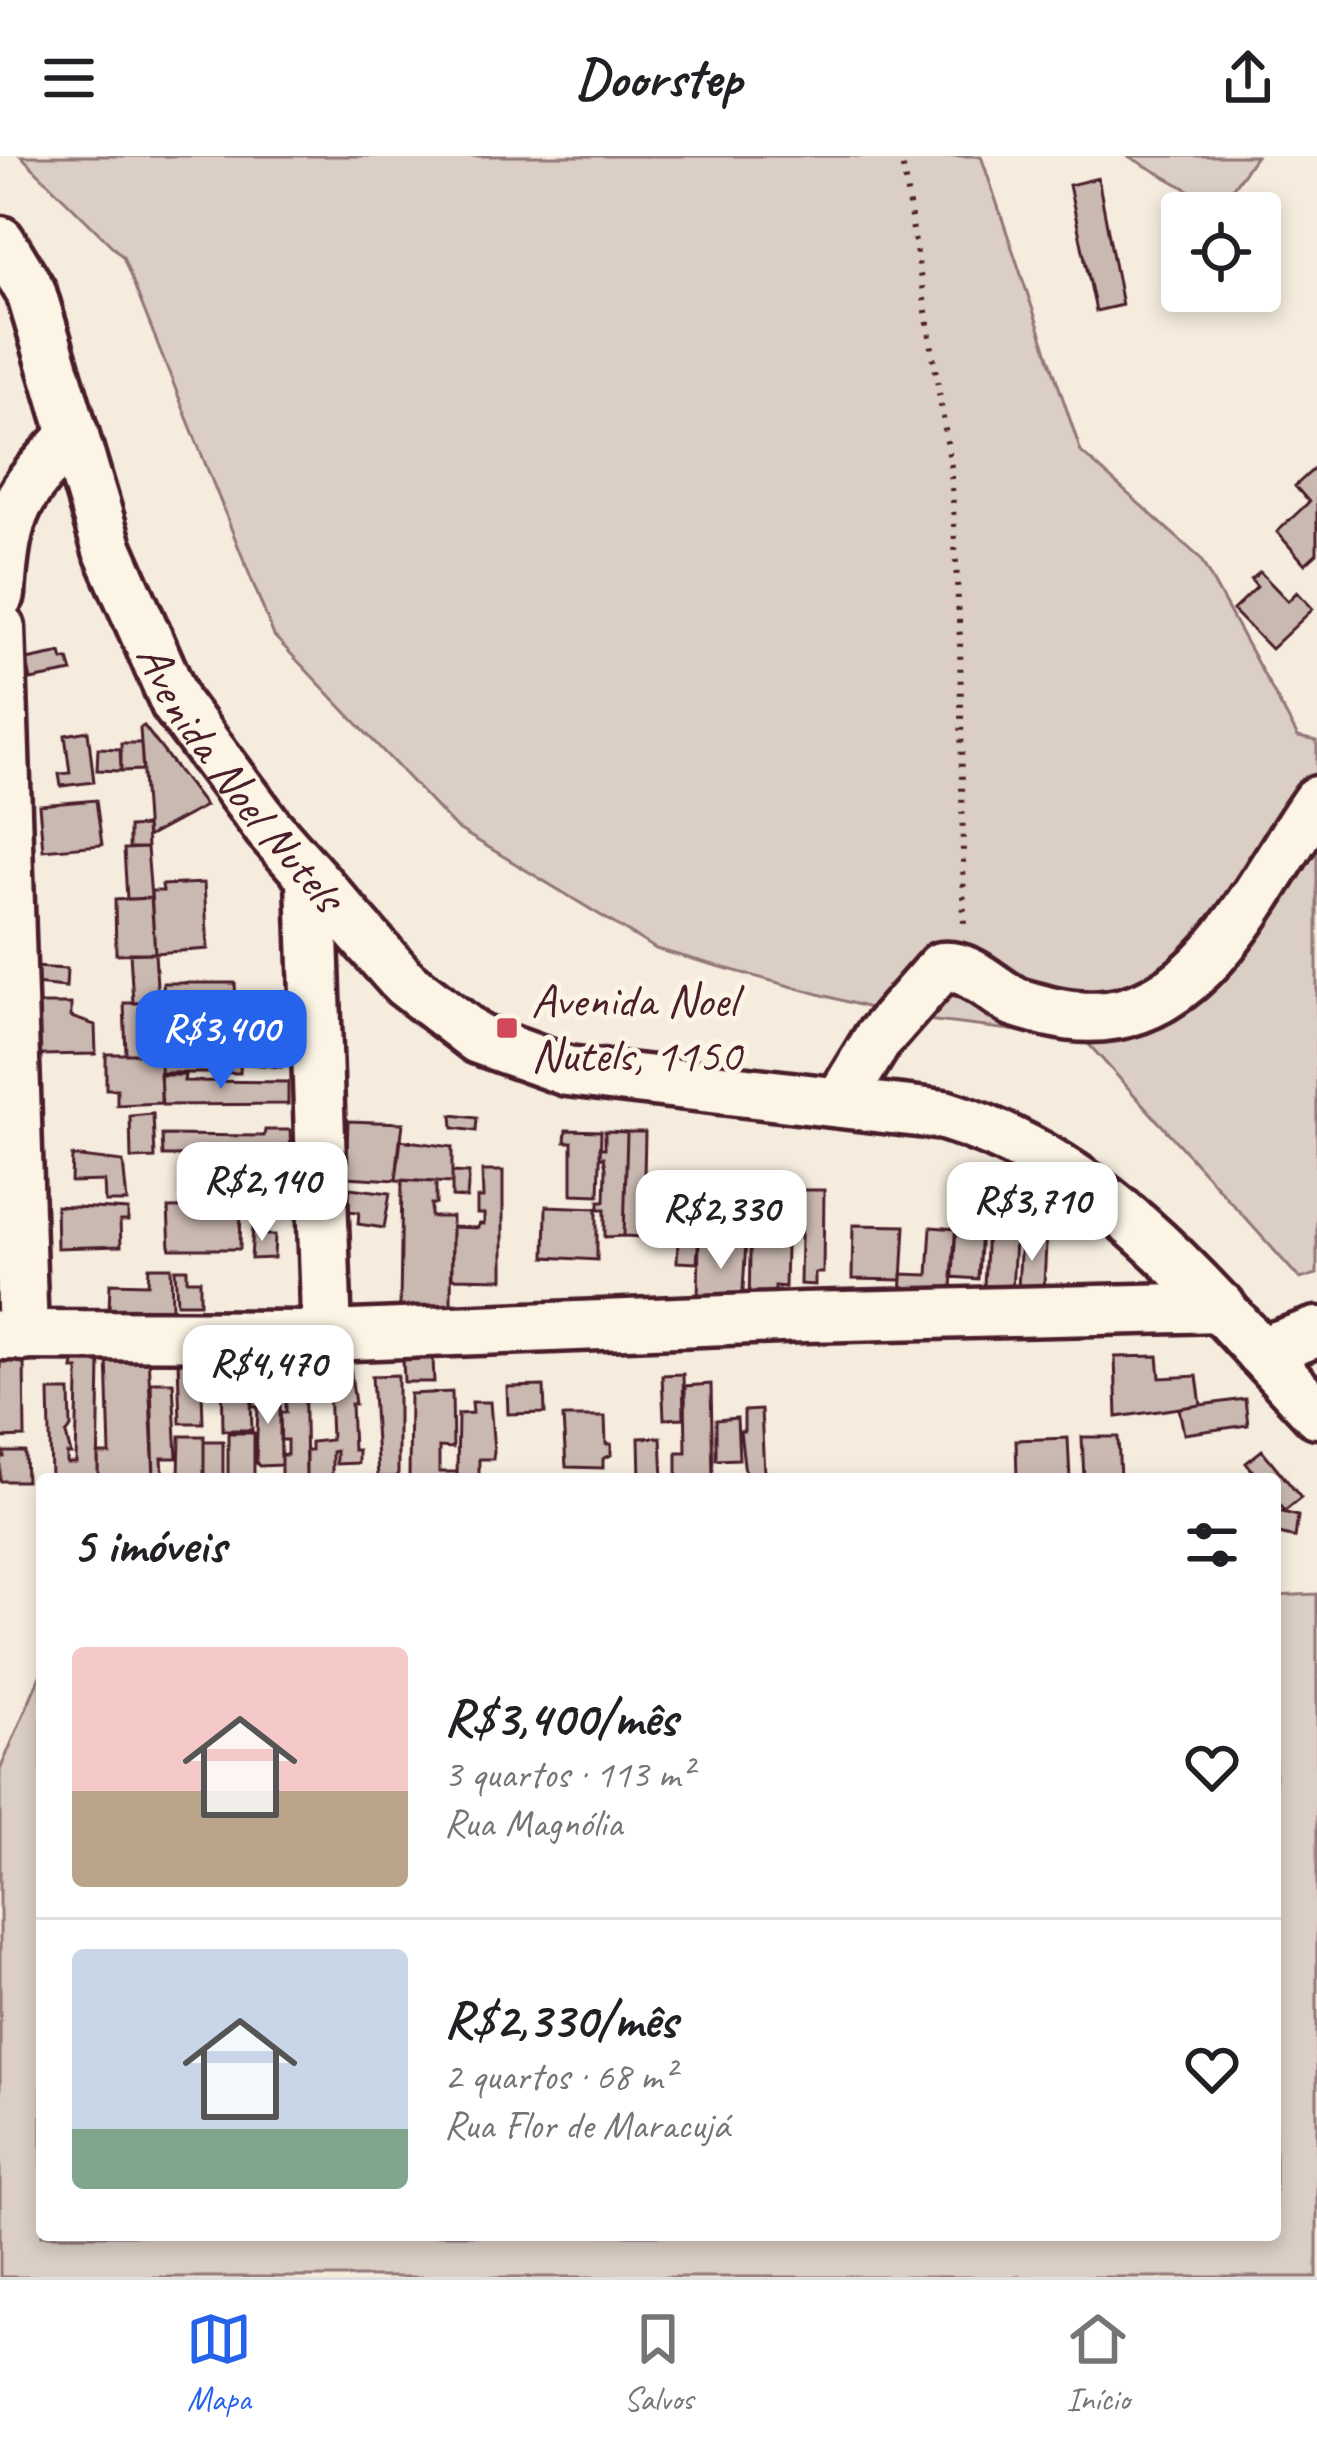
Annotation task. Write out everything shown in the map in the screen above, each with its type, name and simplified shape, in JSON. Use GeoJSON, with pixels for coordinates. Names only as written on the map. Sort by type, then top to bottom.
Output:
{"type":"FeatureCollection","features":[{"type":"Feature","properties":{"kind":"street","name":"Avenida Noel Nutels"},"geometry":{"type":"LineString","coordinates":[[0,242],[31,292],[107,547],[176,704],[232,784],[404,982],[478,1040],[567,1071],[944,1114],[988,1128],[1115,1204],[1177,1259],[1317,1413]]}},
{"type":"Feature","properties":{"kind":"street"},"geometry":{"type":"LineString","coordinates":[[0,594],[3,549],[13,506],[32,478],[74,435]]}},
{"type":"Feature","properties":{"kind":"street"},"geometry":{"type":"LineString","coordinates":[[0,628],[11,1336],[327,1336],[1221,1307]]}},
{"type":"Feature","properties":{"kind":"street"},"geometry":{"type":"LineString","coordinates":[[840,1101],[878,1039],[941,967],[963,970],[1015,1001],[1076,1018],[1114,1018],[1134,1011],[1195,974],[1228,937],[1317,801]]}},
{"type":"Feature","properties":{"kind":"street"},"geometry":{"type":"LineString","coordinates":[[311,880],[327,1336]]}},
{"type":"Feature","properties":{"kind":"street"},"geometry":{"type":"LineString","coordinates":[[1260,1352],[1317,1332]]}},
{"type":"Feature","properties":{"kind":"path"},"geometry":{"type":"LineString","coordinates":[[901,156],[951,467],[960,639],[963,970]]}},
{"type":"Feature","properties":{"kind":"shaded area"},"geometry":{"type":"Polygon","coordinates":[[[21,156],[981,156],[1081,452],[1200,558],[1298,737],[1317,741],[1317,1274],[1300,1279],[1084,1039],[902,1017],[656,949],[455,827],[274,636],[123,257],[21,156]]]}},
{"type":"Feature","properties":{"kind":"shaded area"},"geometry":{"type":"Polygon","coordinates":[[[1128,156],[1256,156],[1230,192],[1192,192],[1128,156]]]}},
{"type":"Feature","properties":{"kind":"shaded area"},"geometry":{"type":"Polygon","coordinates":[[[1317,1594],[1317,2277],[0,2277],[0,1770],[36,1685],[36,2241],[1281,2241],[1281,1596],[1317,1594]]]}},
{"type":"Feature","properties":{"kind":"building"},"geometry":{"type":"Polygon","coordinates":[[[1098,178],[1122,305],[1096,311],[1069,185],[1098,178]]]}},
{"type":"Feature","properties":{"kind":"building"},"geometry":{"type":"Polygon","coordinates":[[[1317,466],[1317,553],[1305,564],[1277,532],[1309,502],[1295,486],[1317,466]]]}},
{"type":"Feature","properties":{"kind":"building"},"geometry":{"type":"Polygon","coordinates":[[[1260,572],[1288,601],[1297,592],[1313,609],[1271,649],[1233,610],[1257,587],[1251,580],[1260,572]]]}},
{"type":"Feature","properties":{"kind":"building"},"geometry":{"type":"Polygon","coordinates":[[[61,653],[72,672],[31,680],[27,660],[61,653]]]}},
{"type":"Feature","properties":{"kind":"building"},"geometry":{"type":"Polygon","coordinates":[[[144,726],[205,806],[147,837],[140,728],[144,726]]]}},
{"type":"Feature","properties":{"kind":"building"},"geometry":{"type":"Polygon","coordinates":[[[88,731],[94,782],[61,786],[59,774],[70,773],[65,735],[88,731]]]}},
{"type":"Feature","properties":{"kind":"building"},"geometry":{"type":"Polygon","coordinates":[[[121,743],[141,743],[143,770],[121,771],[121,743]]]}},
{"type":"Feature","properties":{"kind":"building"},"geometry":{"type":"Polygon","coordinates":[[[98,748],[120,749],[121,771],[97,770],[98,748]]]}},
{"type":"Feature","properties":{"kind":"building"},"geometry":{"type":"Polygon","coordinates":[[[96,800],[102,845],[43,850],[39,805],[96,800]]]}},
{"type":"Feature","properties":{"kind":"building"},"geometry":{"type":"Polygon","coordinates":[[[146,826],[147,848],[129,848],[129,827],[146,826]]]}},
{"type":"Feature","properties":{"kind":"building"},"geometry":{"type":"Polygon","coordinates":[[[147,848],[151,898],[127,899],[124,849],[147,848]]]}},
{"type":"Feature","properties":{"kind":"building"},"geometry":{"type":"Polygon","coordinates":[[[204,883],[208,949],[155,953],[151,891],[163,891],[162,885],[204,883]]]}},
{"type":"Feature","properties":{"kind":"building"},"geometry":{"type":"Polygon","coordinates":[[[151,898],[155,953],[116,954],[115,900],[151,898]]]}},
{"type":"Feature","properties":{"kind":"building"},"geometry":{"type":"Polygon","coordinates":[[[130,953],[155,953],[158,1002],[133,1003],[130,953]]]}},
{"type":"Feature","properties":{"kind":"building"},"geometry":{"type":"Polygon","coordinates":[[[33,967],[67,969],[66,987],[33,984],[33,967]]]}},
{"type":"Feature","properties":{"kind":"building"},"geometry":{"type":"Polygon","coordinates":[[[163,983],[235,983],[236,1004],[164,1006],[163,983]]]}},
{"type":"Feature","properties":{"kind":"building"},"geometry":{"type":"Polygon","coordinates":[[[124,1003],[150,1003],[150,1021],[159,1021],[159,1039],[151,1039],[152,1054],[126,1054],[124,1003]]]}},
{"type":"Feature","properties":{"kind":"building"},"geometry":{"type":"Polygon","coordinates":[[[264,1003],[262,1028],[203,1029],[202,1025],[164,1029],[161,1019],[161,1006],[264,1003]]]}},
{"type":"Feature","properties":{"kind":"building"},"geometry":{"type":"Polygon","coordinates":[[[36,1004],[71,1004],[71,1017],[95,1025],[96,1054],[38,1055],[36,1004]]]}},
{"type":"Feature","properties":{"kind":"building"},"geometry":{"type":"Polygon","coordinates":[[[211,1032],[211,1054],[241,1053],[240,1073],[161,1073],[159,1042],[174,1042],[174,1033],[211,1032]]]}},
{"type":"Feature","properties":{"kind":"building"},"geometry":{"type":"Polygon","coordinates":[[[241,1053],[281,1054],[281,1067],[240,1063],[241,1053]]]}},
{"type":"Feature","properties":{"kind":"building"},"geometry":{"type":"Polygon","coordinates":[[[106,1054],[160,1054],[161,1103],[117,1105],[117,1089],[106,1089],[106,1054]]]}},
{"type":"Feature","properties":{"kind":"building"},"geometry":{"type":"Polygon","coordinates":[[[160,1075],[185,1075],[184,1081],[288,1082],[288,1104],[162,1105],[160,1075]]]}},
{"type":"Feature","properties":{"kind":"building"},"geometry":{"type":"Polygon","coordinates":[[[153,1114],[155,1158],[131,1159],[130,1116],[153,1114]]]}},
{"type":"Feature","properties":{"kind":"building"},"geometry":{"type":"Polygon","coordinates":[[[452,1115],[477,1118],[476,1131],[453,1128],[452,1115]]]}},
{"type":"Feature","properties":{"kind":"building"},"geometry":{"type":"Polygon","coordinates":[[[348,1121],[403,1123],[396,1180],[346,1177],[348,1121]]]}},
{"type":"Feature","properties":{"kind":"building"},"geometry":{"type":"Polygon","coordinates":[[[265,1130],[290,1130],[291,1155],[163,1156],[162,1135],[264,1136],[265,1130]]]}},
{"type":"Feature","properties":{"kind":"building"},"geometry":{"type":"Polygon","coordinates":[[[566,1130],[601,1131],[599,1195],[572,1194],[572,1142],[565,1142],[566,1130]]]}},
{"type":"Feature","properties":{"kind":"building"},"geometry":{"type":"Polygon","coordinates":[[[605,1131],[627,1132],[624,1236],[605,1237],[605,1209],[599,1209],[599,1201],[605,1201],[606,1168],[600,1148],[605,1148],[605,1131]]]}},
{"type":"Feature","properties":{"kind":"building"},"geometry":{"type":"Polygon","coordinates":[[[627,1132],[645,1132],[644,1178],[651,1178],[651,1187],[644,1187],[644,1237],[624,1236],[627,1132]]]}},
{"type":"Feature","properties":{"kind":"building"},"geometry":{"type":"Polygon","coordinates":[[[400,1140],[452,1147],[452,1183],[396,1180],[400,1140]]]}},
{"type":"Feature","properties":{"kind":"building"},"geometry":{"type":"Polygon","coordinates":[[[72,1156],[123,1162],[127,1202],[105,1202],[104,1181],[71,1182],[72,1156]]]}},
{"type":"Feature","properties":{"kind":"building"},"geometry":{"type":"Polygon","coordinates":[[[206,1158],[268,1159],[272,1196],[231,1197],[230,1182],[206,1182],[206,1158]]]}},
{"type":"Feature","properties":{"kind":"building"},"geometry":{"type":"Polygon","coordinates":[[[482,1171],[503,1171],[503,1279],[452,1278],[452,1227],[484,1224],[484,1214],[477,1214],[477,1198],[483,1198],[482,1171]]]}},
{"type":"Feature","properties":{"kind":"building"},"geometry":{"type":"Polygon","coordinates":[[[452,1172],[469,1173],[467,1198],[452,1197],[452,1172]]]}},
{"type":"Feature","properties":{"kind":"building"},"geometry":{"type":"Polygon","coordinates":[[[402,1180],[436,1182],[431,1217],[452,1217],[451,1305],[400,1307],[402,1180]]]}},
{"type":"Feature","properties":{"kind":"building"},"geometry":{"type":"Polygon","coordinates":[[[350,1188],[390,1193],[384,1228],[358,1224],[359,1212],[347,1211],[350,1188]]]}},
{"type":"Feature","properties":{"kind":"building"},"geometry":{"type":"Polygon","coordinates":[[[802,1190],[824,1190],[823,1273],[815,1273],[815,1285],[800,1284],[802,1190]]]}},
{"type":"Feature","properties":{"kind":"building"},"geometry":{"type":"Polygon","coordinates":[[[680,1199],[701,1201],[697,1263],[677,1262],[680,1199]]]}},
{"type":"Feature","properties":{"kind":"building"},"geometry":{"type":"Polygon","coordinates":[[[56,1206],[128,1210],[128,1221],[120,1221],[121,1246],[57,1248],[56,1206]]]}},
{"type":"Feature","properties":{"kind":"building"},"geometry":{"type":"Polygon","coordinates":[[[546,1206],[597,1208],[597,1260],[545,1257],[546,1206]]]}},
{"type":"Feature","properties":{"kind":"building"},"geometry":{"type":"Polygon","coordinates":[[[241,1207],[240,1249],[170,1249],[168,1208],[241,1207]]]}},
{"type":"Feature","properties":{"kind":"building"},"geometry":{"type":"Polygon","coordinates":[[[751,1209],[787,1209],[785,1287],[775,1286],[775,1303],[749,1303],[751,1209]]]}},
{"type":"Feature","properties":{"kind":"building"},"geometry":{"type":"Polygon","coordinates":[[[957,1209],[982,1211],[978,1279],[952,1277],[957,1209]]]}},
{"type":"Feature","properties":{"kind":"building"},"geometry":{"type":"Polygon","coordinates":[[[988,1209],[1017,1209],[1011,1306],[983,1305],[988,1209]]]}},
{"type":"Feature","properties":{"kind":"building"},"geometry":{"type":"Polygon","coordinates":[[[1022,1222],[1047,1223],[1043,1306],[1017,1305],[1022,1222]]]}},
{"type":"Feature","properties":{"kind":"building"},"geometry":{"type":"Polygon","coordinates":[[[853,1225],[905,1226],[902,1280],[852,1279],[853,1225]]]}},
{"type":"Feature","properties":{"kind":"building"},"geometry":{"type":"Polygon","coordinates":[[[253,1227],[266,1227],[265,1235],[275,1235],[274,1258],[251,1259],[253,1227]]]}},
{"type":"Feature","properties":{"kind":"building"},"geometry":{"type":"Polygon","coordinates":[[[931,1227],[956,1229],[951,1303],[901,1303],[902,1274],[928,1275],[931,1227]]]}},
{"type":"Feature","properties":{"kind":"building"},"geometry":{"type":"Polygon","coordinates":[[[699,1238],[746,1242],[742,1306],[698,1303],[699,1238]]]}},
{"type":"Feature","properties":{"kind":"building"},"geometry":{"type":"Polygon","coordinates":[[[149,1267],[171,1267],[172,1310],[109,1311],[110,1283],[148,1284],[149,1267]]]}},
{"type":"Feature","properties":{"kind":"building"},"geometry":{"type":"Polygon","coordinates":[[[175,1269],[187,1269],[187,1280],[200,1280],[200,1303],[177,1303],[175,1269]]]}},
{"type":"Feature","properties":{"kind":"building"},"geometry":{"type":"Polygon","coordinates":[[[148,1354],[154,1473],[98,1473],[98,1454],[110,1454],[107,1355],[148,1354]]]}},
{"type":"Feature","properties":{"kind":"building"},"geometry":{"type":"Polygon","coordinates":[[[1158,1356],[1160,1378],[1197,1376],[1201,1405],[1117,1417],[1115,1357],[1158,1356]]]}},
{"type":"Feature","properties":{"kind":"building"},"geometry":{"type":"Polygon","coordinates":[[[75,1357],[100,1359],[98,1473],[51,1473],[49,1391],[70,1391],[71,1427],[66,1435],[71,1454],[67,1454],[67,1463],[76,1463],[78,1369],[73,1369],[75,1357]]]}},
{"type":"Feature","properties":{"kind":"building"},"geometry":{"type":"Polygon","coordinates":[[[285,1357],[304,1357],[306,1473],[281,1473],[287,1440],[280,1440],[280,1412],[286,1412],[285,1357]]]}},
{"type":"Feature","properties":{"kind":"building"},"geometry":{"type":"Polygon","coordinates":[[[0,1358],[24,1358],[25,1437],[0,1438],[0,1358]]]}},
{"type":"Feature","properties":{"kind":"building"},"geometry":{"type":"Polygon","coordinates":[[[403,1358],[433,1358],[434,1382],[404,1382],[403,1358]]]}},
{"type":"Feature","properties":{"kind":"building"},"geometry":{"type":"Polygon","coordinates":[[[201,1359],[203,1423],[180,1423],[178,1360],[201,1359]]]}},
{"type":"Feature","properties":{"kind":"building"},"geometry":{"type":"Polygon","coordinates":[[[303,1359],[320,1359],[321,1384],[304,1384],[303,1359]]]}},
{"type":"Feature","properties":{"kind":"building"},"geometry":{"type":"Polygon","coordinates":[[[328,1359],[349,1359],[355,1404],[351,1404],[353,1450],[358,1450],[358,1463],[336,1464],[336,1451],[332,1452],[332,1473],[306,1473],[311,1442],[331,1440],[328,1359]]]}},
{"type":"Feature","properties":{"kind":"building"},"geometry":{"type":"Polygon","coordinates":[[[229,1363],[250,1367],[252,1430],[223,1430],[222,1368],[229,1368],[229,1363]]]}},
{"type":"Feature","properties":{"kind":"building"},"geometry":{"type":"Polygon","coordinates":[[[683,1374],[684,1418],[664,1419],[662,1375],[683,1374]]]}},
{"type":"Feature","properties":{"kind":"building"},"geometry":{"type":"Polygon","coordinates":[[[398,1375],[398,1473],[378,1473],[372,1376],[398,1375]]]}},
{"type":"Feature","properties":{"kind":"building"},"geometry":{"type":"Polygon","coordinates":[[[151,1382],[173,1382],[177,1458],[162,1458],[163,1473],[154,1473],[151,1382]]]}},
{"type":"Feature","properties":{"kind":"building"},"geometry":{"type":"Polygon","coordinates":[[[711,1384],[713,1473],[677,1473],[677,1452],[686,1452],[685,1386],[711,1384]]]}},
{"type":"Feature","properties":{"kind":"building"},"geometry":{"type":"Polygon","coordinates":[[[544,1386],[545,1413],[508,1414],[507,1387],[544,1386]]]}},
{"type":"Feature","properties":{"kind":"building"},"geometry":{"type":"Polygon","coordinates":[[[257,1388],[280,1389],[281,1465],[259,1466],[256,1462],[258,1407],[253,1407],[253,1398],[257,1398],[257,1388]]]}},
{"type":"Feature","properties":{"kind":"building"},"geometry":{"type":"Polygon","coordinates":[[[452,1392],[453,1448],[439,1447],[439,1472],[457,1473],[409,1473],[410,1394],[452,1392]]]}},
{"type":"Feature","properties":{"kind":"building"},"geometry":{"type":"Polygon","coordinates":[[[1245,1399],[1248,1425],[1184,1434],[1179,1408],[1245,1399]]]}},
{"type":"Feature","properties":{"kind":"building"},"geometry":{"type":"Polygon","coordinates":[[[472,1402],[490,1402],[493,1459],[479,1459],[479,1473],[457,1473],[458,1414],[473,1413],[472,1402]]]}},
{"type":"Feature","properties":{"kind":"building"},"geometry":{"type":"Polygon","coordinates":[[[761,1410],[764,1473],[745,1473],[740,1431],[744,1431],[744,1411],[761,1410]]]}},
{"type":"Feature","properties":{"kind":"building"},"geometry":{"type":"Polygon","coordinates":[[[563,1417],[605,1417],[611,1455],[603,1459],[603,1468],[566,1467],[563,1417]]]}},
{"type":"Feature","properties":{"kind":"building"},"geometry":{"type":"Polygon","coordinates":[[[737,1418],[739,1459],[716,1460],[716,1420],[737,1418]]]}},
{"type":"Feature","properties":{"kind":"building"},"geometry":{"type":"Polygon","coordinates":[[[228,1433],[254,1433],[254,1473],[228,1473],[228,1433]]]}},
{"type":"Feature","properties":{"kind":"building"},"geometry":{"type":"Polygon","coordinates":[[[180,1436],[204,1436],[204,1473],[179,1473],[180,1436]]]}},
{"type":"Feature","properties":{"kind":"building"},"geometry":{"type":"Polygon","coordinates":[[[661,1437],[663,1473],[640,1473],[639,1438],[661,1437]]]}},
{"type":"Feature","properties":{"kind":"building"},"geometry":{"type":"Polygon","coordinates":[[[1082,1437],[1118,1437],[1120,1473],[1084,1473],[1082,1437]]]}},
{"type":"Feature","properties":{"kind":"building"},"geometry":{"type":"Polygon","coordinates":[[[1068,1438],[1070,1473],[1017,1473],[1016,1440],[1068,1438]]]}},
{"type":"Feature","properties":{"kind":"building"},"geometry":{"type":"Polygon","coordinates":[[[204,1441],[223,1441],[223,1473],[204,1473],[204,1441]]]}},
{"type":"Feature","properties":{"kind":"building"},"geometry":{"type":"Polygon","coordinates":[[[1262,1450],[1281,1473],[1254,1473],[1246,1463],[1262,1450]]]}},
{"type":"Feature","properties":{"kind":"building"},"geometry":{"type":"Polygon","coordinates":[[[4,1452],[25,1452],[26,1481],[0,1481],[4,1452]]]}},
{"type":"Feature","properties":{"kind":"building"},"geometry":{"type":"Polygon","coordinates":[[[1281,1473],[1301,1498],[1285,1511],[1281,1506],[1281,1473]]]}},
{"type":"Feature","properties":{"kind":"building"},"geometry":{"type":"Polygon","coordinates":[[[1281,1512],[1298,1516],[1295,1538],[1281,1534],[1281,1512]]]}},
{"type":"Feature","properties":{"kind":"place","name":"Avenida Noel Nutels, 1150"},"geometry":{"type":"Point","coordinates":[507,1028]}}]}
